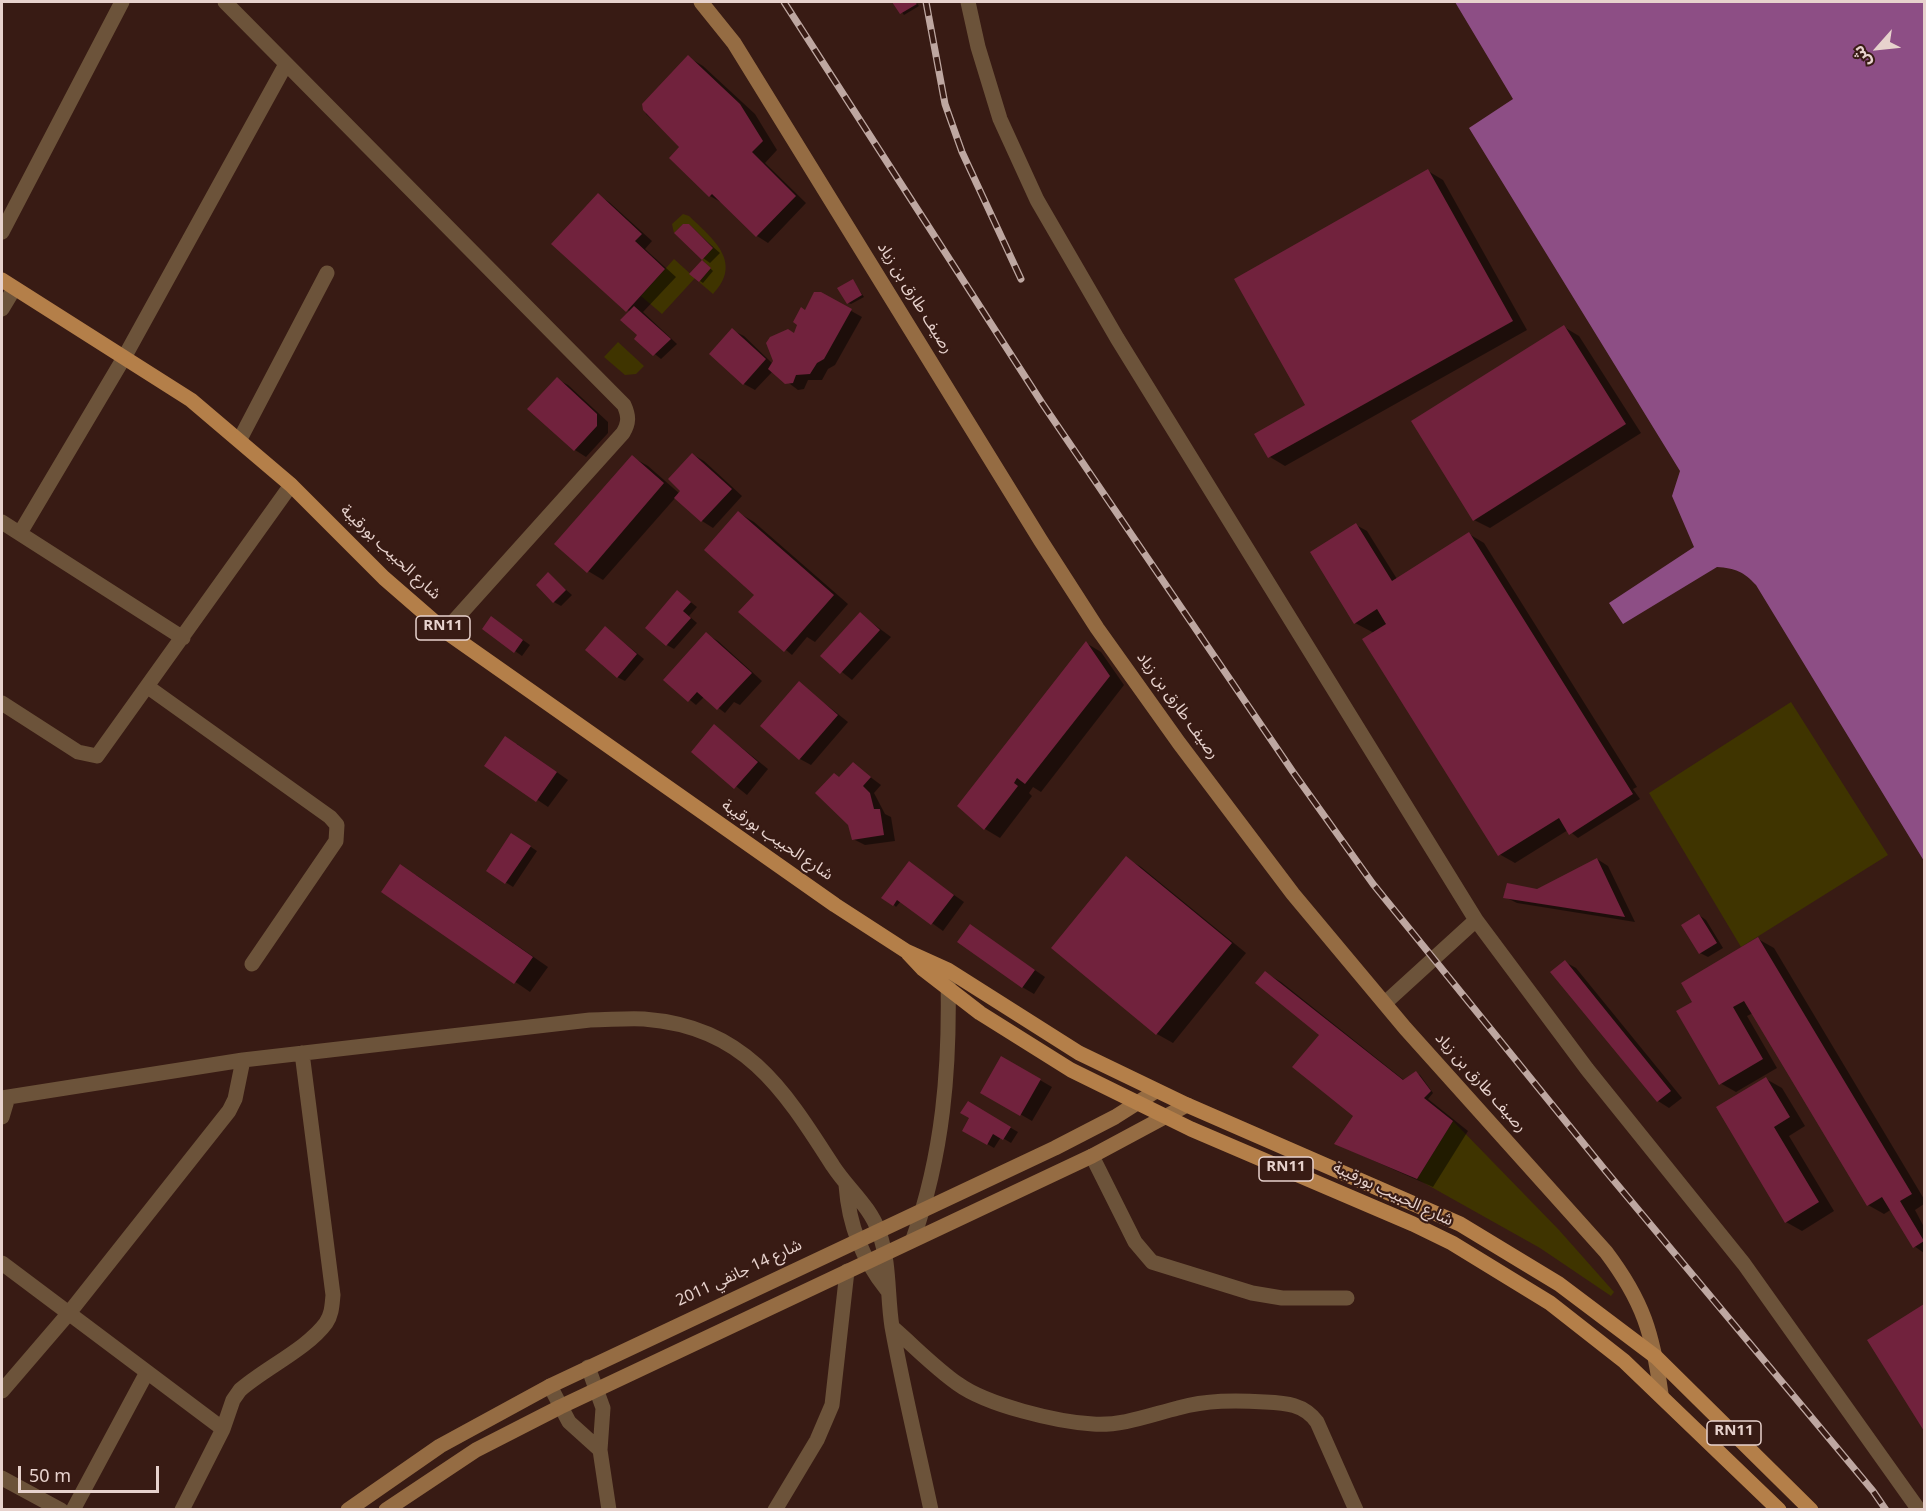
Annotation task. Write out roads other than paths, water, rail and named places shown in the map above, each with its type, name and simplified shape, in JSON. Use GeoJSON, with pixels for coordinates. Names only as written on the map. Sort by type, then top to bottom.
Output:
{"type":"FeatureCollection","features":[{"type":"Feature","properties":{"kind":"main road","name":"رصيف طارق بن زياد"},"geometry":{"type":"LineString","coordinates":[[701,2],[734,43],[1097,628],[1247,835],[1385,1004],[1606,1252],[1639,1301],[1656,1357],[1661,1394]]}},
{"type":"Feature","properties":{"kind":"main road","name":"شارع الحبيب بورقيبة"},"geometry":{"type":"LineString","coordinates":[[8,285],[125,356],[191,400],[240,439],[291,485],[384,578],[446,631],[743,842],[906,951],[948,990],[1022,1041],[1137,1104],[1329,1186],[1452,1243],[1578,1323],[1661,1394]]}},
{"type":"Feature","properties":{"kind":"main road","name":"شارع الحبيب بورقيبة"},"geometry":{"type":"LineString","coordinates":[[906,951],[948,970],[1079,1053],[1156,1091],[1460,1224],[1559,1284],[1656,1357]]}},
{"type":"Feature","properties":{"kind":"main road","name":"شارع 14 جانفي 2011"},"geometry":{"type":"LineString","coordinates":[[348,1509],[440,1446],[550,1386],[1054,1148],[1137,1104],[1156,1091]]}},
{"type":"Feature","properties":{"kind":"main road"},"geometry":{"type":"LineString","coordinates":[[386,1509],[476,1450],[560,1407],[1092,1156],[1187,1106]]}},
{"type":"Feature","properties":{"kind":"main road","name":"RN11"},"geometry":{"type":"LineString","coordinates":[[1656,1357],[1811,1509]]}},
{"type":"Feature","properties":{"kind":"main road","name":"RN11"},"geometry":{"type":"LineString","coordinates":[[1661,1394],[1779,1509]]}},
{"type":"Feature","properties":{"kind":"street"},"geometry":{"type":"LineString","coordinates":[[2,232],[122,2]]}},
{"type":"Feature","properties":{"kind":"street"},"geometry":{"type":"LineString","coordinates":[[225,2],[624,405],[628,412],[629,420],[623,434],[446,631]]}},
{"type":"Feature","properties":{"kind":"street"},"geometry":{"type":"LineString","coordinates":[[968,2],[978,47],[1000,118],[1037,200],[1117,338],[1476,920],[1587,1069],[1737,1254],[1919,1509]]}},
{"type":"Feature","properties":{"kind":"street"},"geometry":{"type":"LineString","coordinates":[[20,533],[125,356],[286,64]]}},
{"type":"Feature","properties":{"kind":"street"},"geometry":{"type":"LineString","coordinates":[[240,439],[327,273]]}},
{"type":"Feature","properties":{"kind":"street"},"geometry":{"type":"LineString","coordinates":[[2,309],[8,285]]}},
{"type":"Feature","properties":{"kind":"street"},"geometry":{"type":"LineString","coordinates":[[2,703],[78,752],[97,756],[291,485]]}},
{"type":"Feature","properties":{"kind":"street"},"geometry":{"type":"LineString","coordinates":[[2,522],[183,638]]}},
{"type":"Feature","properties":{"kind":"street"},"geometry":{"type":"LineString","coordinates":[[148,687],[330,817],[337,825],[336,841],[252,964]]}},
{"type":"Feature","properties":{"kind":"street"},"geometry":{"type":"LineString","coordinates":[[1385,1004],[1476,920]]}},
{"type":"Feature","properties":{"kind":"street"},"geometry":{"type":"LineString","coordinates":[[913,1239],[931,1186],[939,1136],[949,1032],[948,970]]}},
{"type":"Feature","properties":{"kind":"street"},"geometry":{"type":"LineString","coordinates":[[2,1117],[5,1098],[243,1060],[590,1020],[643,1019],[701,1030],[748,1056],[769,1075],[846,1185],[859,1198],[879,1230],[886,1252],[887,1290],[892,1327],[931,1509]]}},
{"type":"Feature","properties":{"kind":"street"},"geometry":{"type":"LineString","coordinates":[[182,1509],[223,1429],[233,1400],[240,1390],[311,1338],[326,1322],[332,1311],[333,1295],[302,1053]]}},
{"type":"Feature","properties":{"kind":"street"},"geometry":{"type":"LineString","coordinates":[[2,1391],[69,1313],[229,1111],[239,1085],[243,1060]]}},
{"type":"Feature","properties":{"kind":"street"},"geometry":{"type":"LineString","coordinates":[[1092,1156],[1135,1242],[1152,1262],[1252,1293],[1282,1298],[1347,1298]]}},
{"type":"Feature","properties":{"kind":"street"},"geometry":{"type":"LineString","coordinates":[[846,1185],[851,1222],[857,1240],[867,1262],[887,1290]]}},
{"type":"Feature","properties":{"kind":"street"},"geometry":{"type":"LineString","coordinates":[[2,1263],[146,1374],[223,1429]]}},
{"type":"Feature","properties":{"kind":"street"},"geometry":{"type":"LineString","coordinates":[[775,1509],[817,1440],[832,1405],[847,1271]]}},
{"type":"Feature","properties":{"kind":"street"},"geometry":{"type":"LineString","coordinates":[[892,1327],[958,1384],[999,1404],[1051,1417],[1092,1424],[1112,1424],[1224,1400],[1285,1403],[1298,1406],[1310,1412],[1317,1422],[1356,1509]]}},
{"type":"Feature","properties":{"kind":"street"},"geometry":{"type":"LineString","coordinates":[[588,1367],[598,1389],[603,1408],[600,1450],[609,1509]]}},
{"type":"Feature","properties":{"kind":"street"},"geometry":{"type":"LineString","coordinates":[[73,1509],[146,1374]]}},
{"type":"Feature","properties":{"kind":"street"},"geometry":{"type":"LineString","coordinates":[[550,1386],[569,1422],[600,1450]]}},
{"type":"Feature","properties":{"kind":"street"},"geometry":{"type":"LineString","coordinates":[[2,1478],[61,1509]]}},
{"type":"Feature","properties":{"kind":"railway"},"geometry":{"type":"LineString","coordinates":[[784,2],[1042,403],[1293,772],[1373,884],[1605,1170],[1873,1491],[1886,1510]]}},
{"type":"Feature","properties":{"kind":"railway"},"geometry":{"type":"LineString","coordinates":[[926,2],[945,104],[962,152],[1021,279]]}}]}
